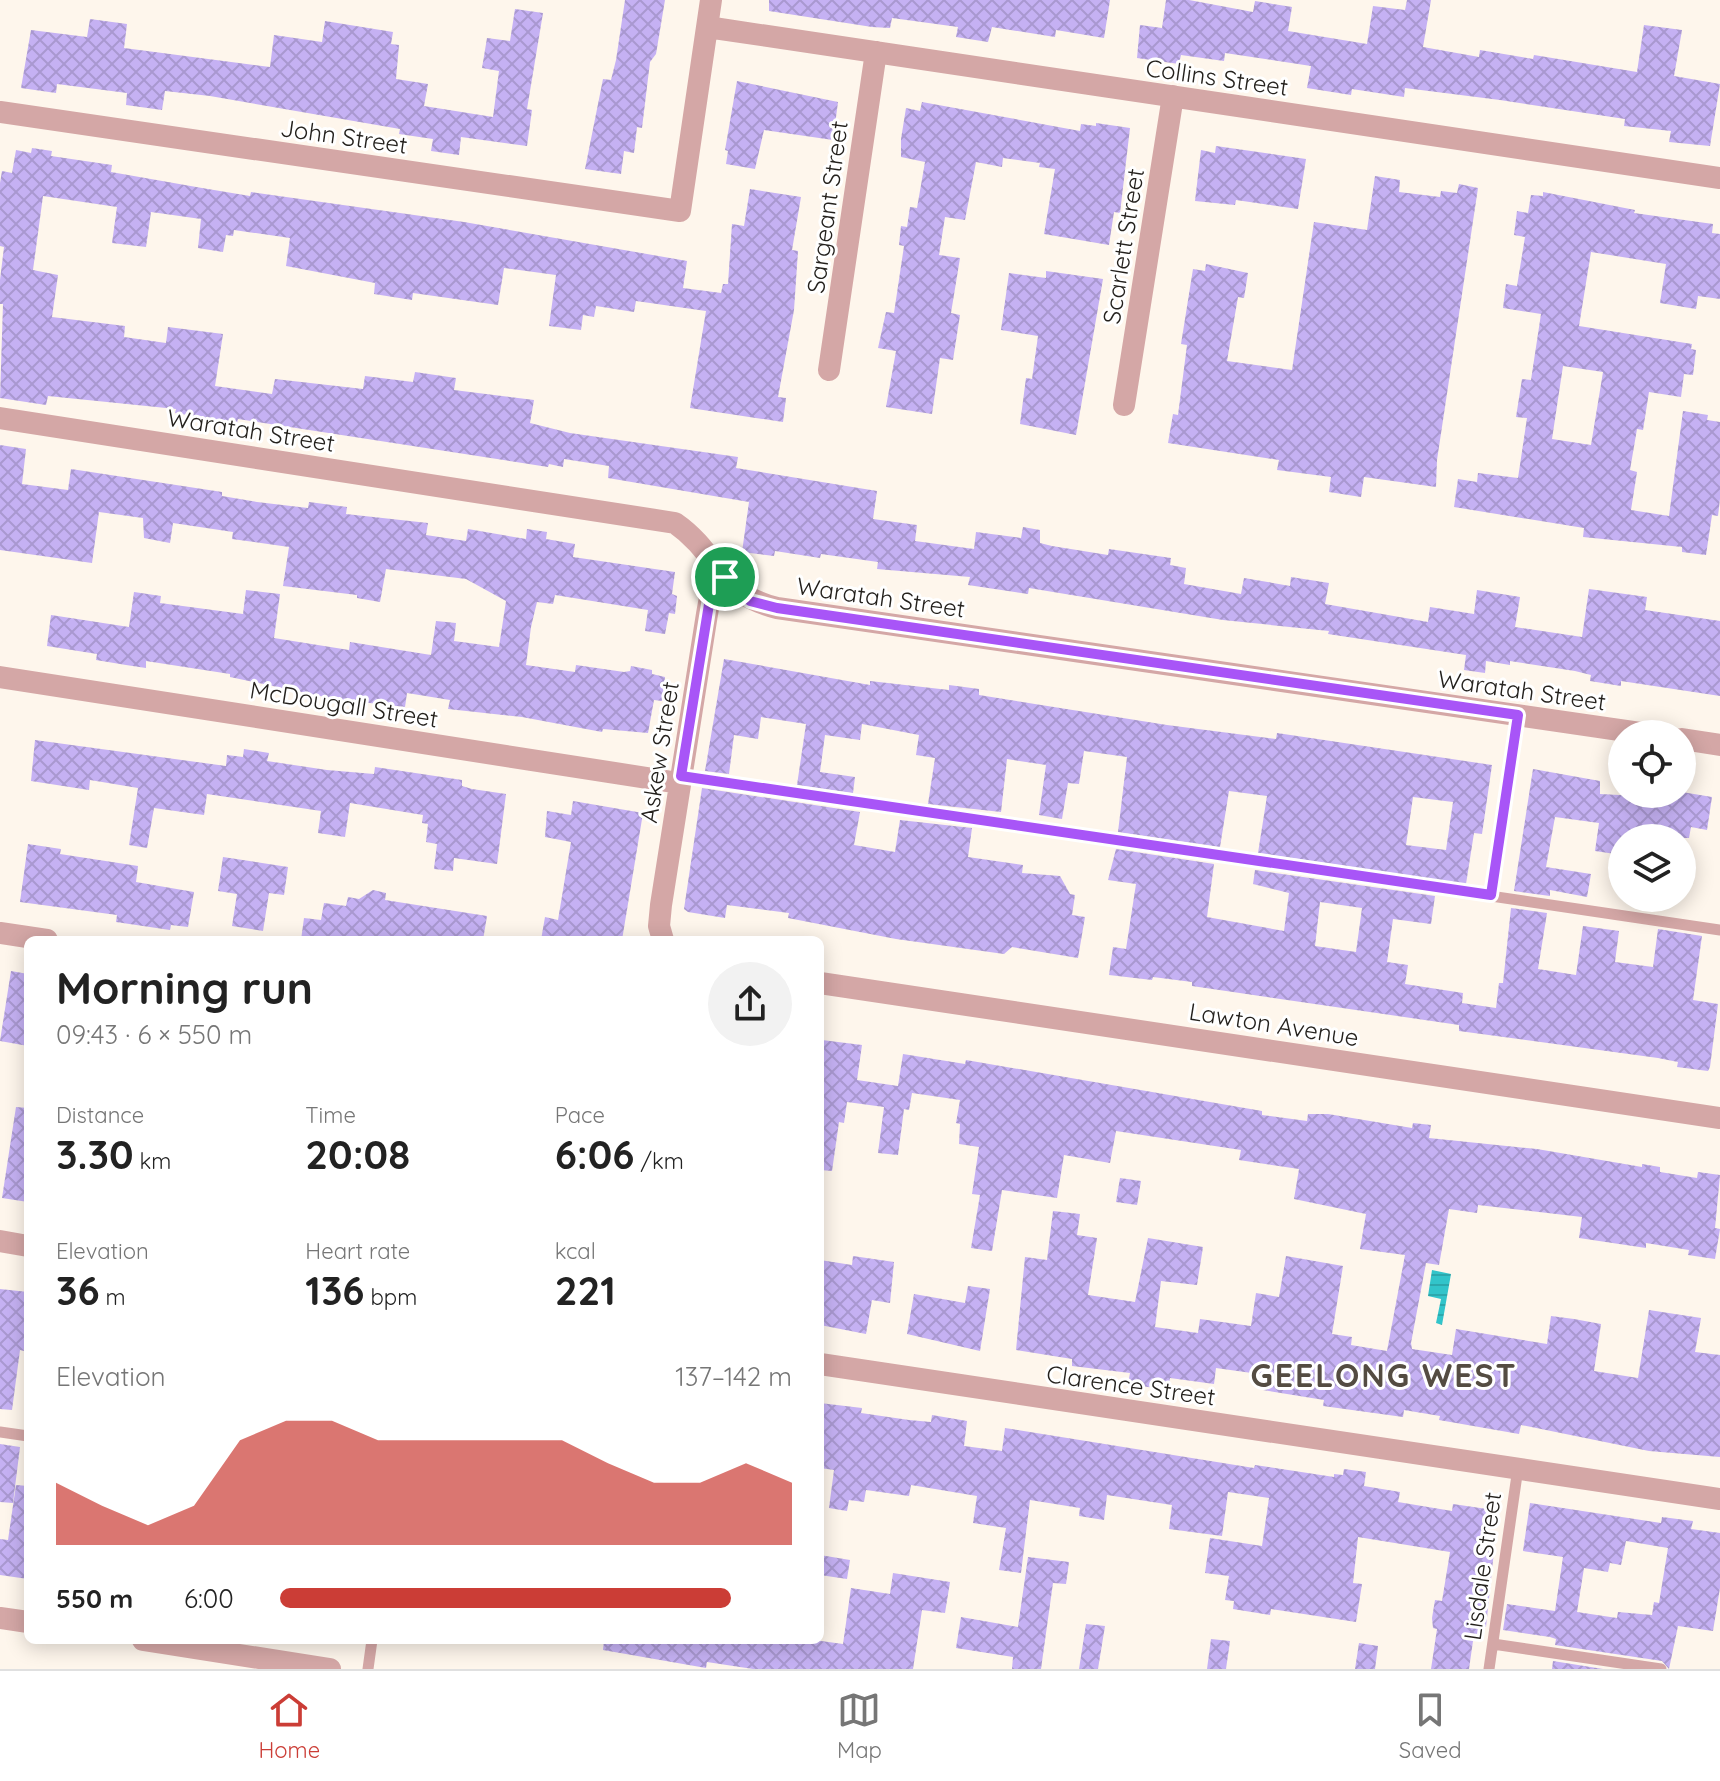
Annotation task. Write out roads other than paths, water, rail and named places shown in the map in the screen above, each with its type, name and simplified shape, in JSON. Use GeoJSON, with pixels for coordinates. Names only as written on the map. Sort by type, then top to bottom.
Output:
{"type":"FeatureCollection","features":[{"type":"Feature","properties":{"kind":"street"},"geometry":{"type":"LineString","coordinates":[[707,27],[711,0]]}},
{"type":"Feature","properties":{"kind":"street","name":"Collins Street"},"geometry":{"type":"LineString","coordinates":[[707,27],[1720,178]]}},
{"type":"Feature","properties":{"kind":"street","name":"John Street"},"geometry":{"type":"LineString","coordinates":[[0,112],[680,211],[707,27]]}},
{"type":"Feature","properties":{"kind":"street","name":"Sargeant Street"},"geometry":{"type":"LineString","coordinates":[[829,370],[876,52]]}},
{"type":"Feature","properties":{"kind":"street","name":"Scarlett Street"},"geometry":{"type":"LineString","coordinates":[[1124,405],[1173,96]]}},
{"type":"Feature","properties":{"kind":"street","name":"Waratah Street"},"geometry":{"type":"LineString","coordinates":[[0,418],[675,523],[691,534],[725,577],[750,601],[777,608],[1608,728]]}},
{"type":"Feature","properties":{"kind":"street","name":"Askew Street"},"geometry":{"type":"LineString","coordinates":[[662,936],[659,926],[661,905],[711,592],[725,577]]}},
{"type":"Feature","properties":{"kind":"street","name":"McDougall Street"},"geometry":{"type":"LineString","coordinates":[[0,677],[680,780]]}},
{"type":"Feature","properties":{"kind":"street"},"geometry":{"type":"LineString","coordinates":[[1696,741],[1720,745]]}},
{"type":"Feature","properties":{"kind":"street"},"geometry":{"type":"LineString","coordinates":[[0,933],[24,937]]}},
{"type":"Feature","properties":{"kind":"street","name":"Lawton Avenue"},"geometry":{"type":"LineString","coordinates":[[824,984],[1720,1118]]}},
{"type":"Feature","properties":{"kind":"street"},"geometry":{"type":"LineString","coordinates":[[0,1241],[24,1245]]}},
{"type":"Feature","properties":{"kind":"street","name":"Clarence Street"},"geometry":{"type":"LineString","coordinates":[[824,1365],[1720,1499]]}},
{"type":"Feature","properties":{"kind":"street"},"geometry":{"type":"LineString","coordinates":[[0,1618],[24,1621]]}},
{"type":"Feature","properties":{"kind":"street"},"geometry":{"type":"LineString","coordinates":[[169,1644],[330,1669]]}},
{"type":"Feature","properties":{"kind":"lane"},"geometry":{"type":"LineString","coordinates":[[1491,895],[1518,715]]}},
{"type":"Feature","properties":{"kind":"lane"},"geometry":{"type":"LineString","coordinates":[[680,780],[1720,930]]}},
{"type":"Feature","properties":{"kind":"lane"},"geometry":{"type":"LineString","coordinates":[[0,1432],[24,1435]]}},
{"type":"Feature","properties":{"kind":"lane","name":"Lisdale Street"},"geometry":{"type":"LineString","coordinates":[[1489,1669],[1518,1468]]}},
{"type":"Feature","properties":{"kind":"lane"},"geometry":{"type":"LineString","coordinates":[[368,1669],[371,1644]]}},
{"type":"Feature","properties":{"kind":"lane"},"geometry":{"type":"LineString","coordinates":[[1493,1644],[1661,1669]]}},
{"type":"Feature","properties":{"kind":"water"},"geometry":{"type":"Polygon","coordinates":[[[1432,1270],[1451,1274],[1442,1325],[1436,1323],[1441,1299],[1428,1296],[1432,1270]]]}},
{"type":"Feature","properties":{"kind":"district","name":"GEELONG WEST"},"geometry":{"type":"Point","coordinates":[1384,1375]}}]}
